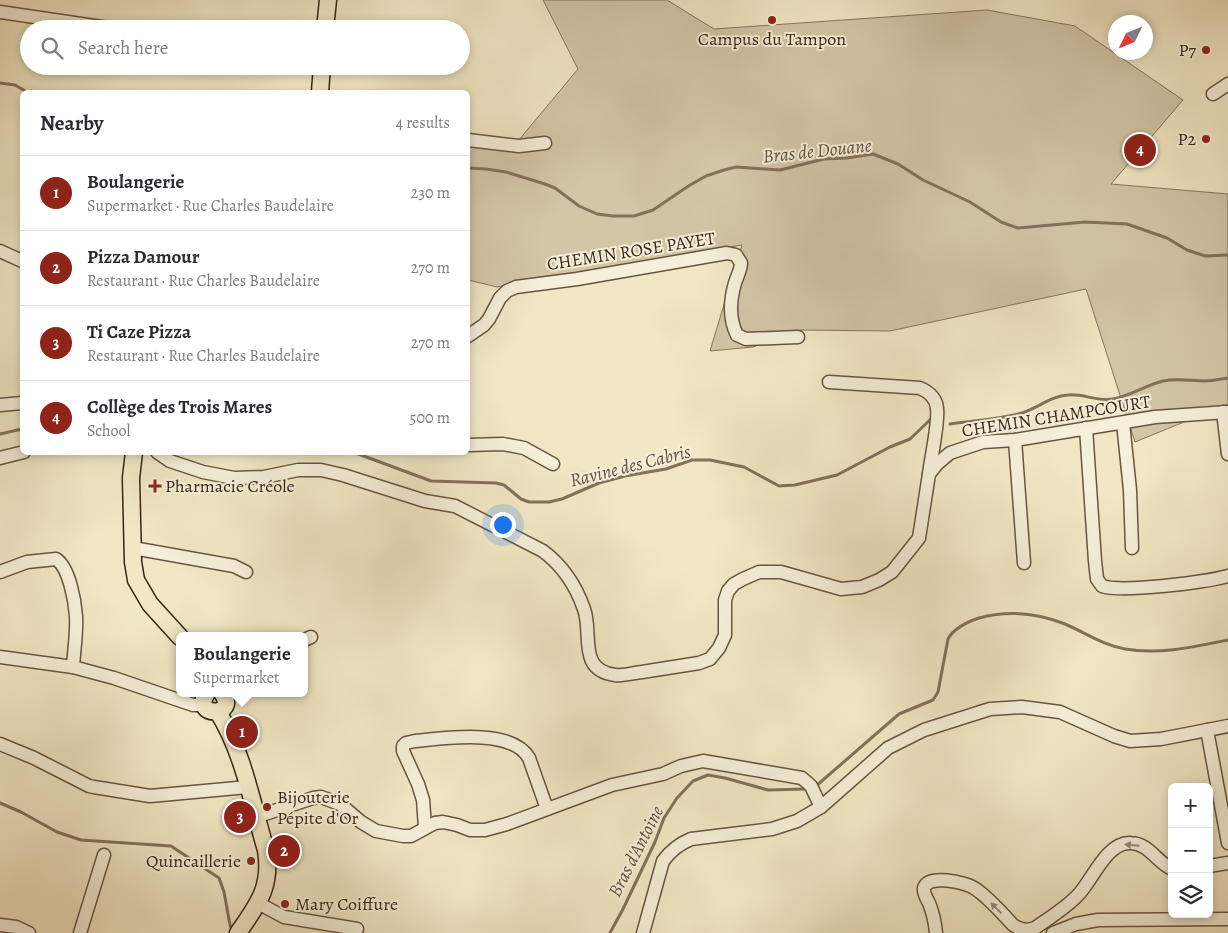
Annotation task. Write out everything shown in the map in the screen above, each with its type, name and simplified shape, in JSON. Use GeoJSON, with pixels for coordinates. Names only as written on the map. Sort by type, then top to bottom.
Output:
{"type":"FeatureCollection","features":[{"type":"Feature","properties":{"kind":"main road"},"geometry":{"type":"LineString","coordinates":[[327,20],[328,0]]}},
{"type":"Feature","properties":{"kind":"main road"},"geometry":{"type":"LineString","coordinates":[[320,90],[321,75]]}},
{"type":"Feature","properties":{"kind":"main road"},"geometry":{"type":"LineString","coordinates":[[134,455],[131,478],[136,580],[150,604],[176,633]]}},
{"type":"Feature","properties":{"kind":"main road"},"geometry":{"type":"LineString","coordinates":[[212,700],[238,752],[268,862],[266,887],[258,904],[239,931]]}},
{"type":"Feature","properties":{"kind":"street"},"geometry":{"type":"LineString","coordinates":[[0,12],[55,20]]}},
{"type":"Feature","properties":{"kind":"street"},"geometry":{"type":"LineString","coordinates":[[1213,94],[1228,84]]}},
{"type":"Feature","properties":{"kind":"street"},"geometry":{"type":"LineString","coordinates":[[470,140],[519,146],[545,143]]}},
{"type":"Feature","properties":{"kind":"street"},"geometry":{"type":"LineString","coordinates":[[0,251],[20,260]]}},
{"type":"Feature","properties":{"kind":"street","name":"CHEMIN ROSE PAYET"},"geometry":{"type":"LineString","coordinates":[[470,335],[489,319],[500,298],[507,291],[516,287],[577,279],[727,253],[736,255],[741,263],[733,292],[732,306],[734,328],[737,335],[746,339],[798,337]]}},
{"type":"Feature","properties":{"kind":"street"},"geometry":{"type":"LineString","coordinates":[[161,455],[170,461],[203,472],[234,478],[264,477],[298,470],[322,470],[426,500],[455,506],[543,550],[554,559],[564,570],[577,591],[585,612],[588,649],[591,661],[598,669],[617,675],[699,664],[710,659],[719,648],[725,635],[725,600],[728,591],[734,584],[759,572],[781,572],[841,589],[862,587],[892,572],[919,538],[937,408],[932,396],[920,388],[829,382]]}},
{"type":"Feature","properties":{"kind":"street"},"geometry":{"type":"LineString","coordinates":[[0,405],[20,403]]}},
{"type":"Feature","properties":{"kind":"street","name":"CHEMIN CHAMPCOURT"},"geometry":{"type":"LineString","coordinates":[[929,474],[950,453],[983,442],[1015,440],[1155,417],[1225,412],[1228,454]]}},
{"type":"Feature","properties":{"kind":"street"},"geometry":{"type":"LineString","coordinates":[[1123,423],[1130,490],[1132,548]]}},
{"type":"Feature","properties":{"kind":"street"},"geometry":{"type":"LineString","coordinates":[[1086,428],[1095,561],[1097,578],[1102,586],[1115,588],[1156,586],[1228,576]]}},
{"type":"Feature","properties":{"kind":"street"},"geometry":{"type":"LineString","coordinates":[[1015,440],[1024,563]]}},
{"type":"Feature","properties":{"kind":"street"},"geometry":{"type":"LineString","coordinates":[[470,446],[503,444],[524,448],[553,464]]}},
{"type":"Feature","properties":{"kind":"street"},"geometry":{"type":"LineString","coordinates":[[0,458],[20,453]]}},
{"type":"Feature","properties":{"kind":"street"},"geometry":{"type":"LineString","coordinates":[[133,548],[234,566],[246,572]]}},
{"type":"Feature","properties":{"kind":"street"},"geometry":{"type":"LineString","coordinates":[[0,572],[27,562],[56,559],[61,562],[68,574],[76,616],[73,667]]}},
{"type":"Feature","properties":{"kind":"street"},"geometry":{"type":"LineString","coordinates":[[0,657],[73,667],[114,678],[193,705],[212,700]]}},
{"type":"Feature","properties":{"kind":"street"},"geometry":{"type":"LineString","coordinates":[[643,933],[663,861],[680,844],[692,840],[772,829],[797,821],[821,807],[888,748],[924,730],[990,709],[1022,706],[1060,712],[1114,736],[1130,741],[1161,739],[1228,726]]}},
{"type":"Feature","properties":{"kind":"street"},"geometry":{"type":"LineString","coordinates":[[1207,730],[1228,843]]}},
{"type":"Feature","properties":{"kind":"street"},"geometry":{"type":"LineString","coordinates":[[425,828],[423,800],[403,751],[403,746],[406,742],[415,740],[480,737],[514,743],[526,751],[547,809]]}},
{"type":"Feature","properties":{"kind":"street"},"geometry":{"type":"LineString","coordinates":[[0,744],[94,787],[150,796],[248,787]]}},
{"type":"Feature","properties":{"kind":"street"},"geometry":{"type":"LineString","coordinates":[[256,817],[322,797],[340,804],[361,822],[376,831],[411,836],[435,823],[443,822],[470,830],[485,830],[507,824],[612,785],[663,774],[681,766],[703,761],[802,778],[810,786],[821,807]]}},
{"type":"Feature","properties":{"kind":"street"},"geometry":{"type":"LineString","coordinates":[[936,933],[933,914],[924,892],[924,887],[937,880],[961,883],[974,887],[1013,925],[1019,929],[1029,930],[1035,928],[1078,896],[1107,856],[1123,844],[1131,843],[1144,846],[1168,867]]}},
{"type":"Feature","properties":{"kind":"street"},"geometry":{"type":"LineString","coordinates":[[80,933],[104,855]]}},
{"type":"Feature","properties":{"kind":"street"},"geometry":{"type":"LineString","coordinates":[[1213,865],[1228,863]]}},
{"type":"Feature","properties":{"kind":"street"},"geometry":{"type":"LineString","coordinates":[[258,904],[284,917],[356,929]]}},
{"type":"Feature","properties":{"kind":"street"},"geometry":{"type":"LineString","coordinates":[[1053,933],[1076,924],[1098,920],[1228,919]]}},
{"type":"Feature","properties":{"kind":"street"},"geometry":{"type":"LineString","coordinates":[[0,925],[16,927],[29,933]]}},
{"type":"Feature","properties":{"kind":"shaded area"},"geometry":{"type":"Polygon","coordinates":[[[543,0],[667,0],[714,29],[987,10],[1075,26],[1108,49],[1108,60],[1125,60],[1183,100],[1111,184],[1228,194],[1228,404],[1135,442],[1086,289],[890,331],[801,330],[753,347],[710,351],[742,245],[497,287],[470,280],[470,135],[518,141],[578,69],[543,0]]]}},
{"type":"Feature","properties":{"kind":"waterway","name":"Bras de Douane"},"geometry":{"type":"LineString","coordinates":[[0,83],[15,85],[24,90]]}},
{"type":"Feature","properties":{"kind":"waterway","name":"Bras de Douane"},"geometry":{"type":"LineString","coordinates":[[470,168],[506,172],[545,184],[555,188],[579,206],[597,214],[634,216],[653,210],[690,185],[706,176],[724,170],[736,167],[780,170],[824,159],[873,154],[898,164],[923,180],[970,202],[1001,222],[1018,228],[1085,222],[1127,224],[1167,238],[1187,250],[1205,256],[1228,255]]}},
{"type":"Feature","properties":{"kind":"waterway","name":"Ravine des Cabris"},"geometry":{"type":"LineString","coordinates":[[950,424],[1013,415],[1028,411],[1062,396],[1079,395],[1107,400],[1163,381],[1208,381],[1228,378]]}},
{"type":"Feature","properties":{"kind":"waterway","name":"Ravine des Cabris"},"geometry":{"type":"LineString","coordinates":[[361,455],[431,481],[496,483],[504,485],[521,499],[529,502],[549,502],[562,499],[599,483],[625,476],[666,469],[692,460],[710,460],[744,467],[779,486],[795,485],[837,475],[890,447],[910,439],[932,418]]}},
{"type":"Feature","properties":{"kind":"waterway","name":"Ravine des Cabris"},"geometry":{"type":"LineString","coordinates":[[0,434],[20,429]]}},
{"type":"Feature","properties":{"kind":"waterway","name":"Bras d'Antoine"},"geometry":{"type":"LineString","coordinates":[[816,786],[899,714],[933,700],[938,692],[948,639],[957,629],[979,618],[1012,613],[1044,617],[1065,624],[1109,645],[1138,651],[1164,651],[1228,640]]}},
{"type":"Feature","properties":{"kind":"waterway","name":"Bras d'Antoine"},"geometry":{"type":"LineString","coordinates":[[610,933],[655,842],[664,818],[677,798],[693,781],[708,775],[768,790],[806,789]]}},
{"type":"Feature","properties":{"kind":"waterway","name":"Bras d'Antoine"},"geometry":{"type":"LineString","coordinates":[[0,803],[21,812],[57,832],[81,840],[171,846],[219,878],[232,930]]}},
{"type":"Feature","properties":{"kind":"place","name":"Campus du Tampon"},"geometry":{"type":"Point","coordinates":[772,20]}},
{"type":"Feature","properties":{"kind":"place","name":"P7"},"geometry":{"type":"Point","coordinates":[1206,50]}},
{"type":"Feature","properties":{"kind":"place","name":"P2"},"geometry":{"type":"Point","coordinates":[1206,139]}},
{"type":"Feature","properties":{"kind":"place","name":"Collège des Trois Mares"},"geometry":{"type":"Point","coordinates":[1140,150]}},
{"type":"Feature","properties":{"kind":"place","name":"Pharmacie Créole"},"geometry":{"type":"Point","coordinates":[155,486]}},
{"type":"Feature","properties":{"kind":"place","name":"Boulangerie"},"geometry":{"type":"Point","coordinates":[242,732]}},
{"type":"Feature","properties":{"kind":"place","name":"Bijouterie Pépite d'Or"},"geometry":{"type":"Point","coordinates":[267,807]}},
{"type":"Feature","properties":{"kind":"place","name":"Ti Caze Pizza"},"geometry":{"type":"Point","coordinates":[240,817]}},
{"type":"Feature","properties":{"kind":"place","name":"Pizza Damour"},"geometry":{"type":"Point","coordinates":[284,851]}},
{"type":"Feature","properties":{"kind":"place","name":"Quincaillerie"},"geometry":{"type":"Point","coordinates":[251,861]}},
{"type":"Feature","properties":{"kind":"place","name":"Mary Coiffure"},"geometry":{"type":"Point","coordinates":[285,904]}}]}
